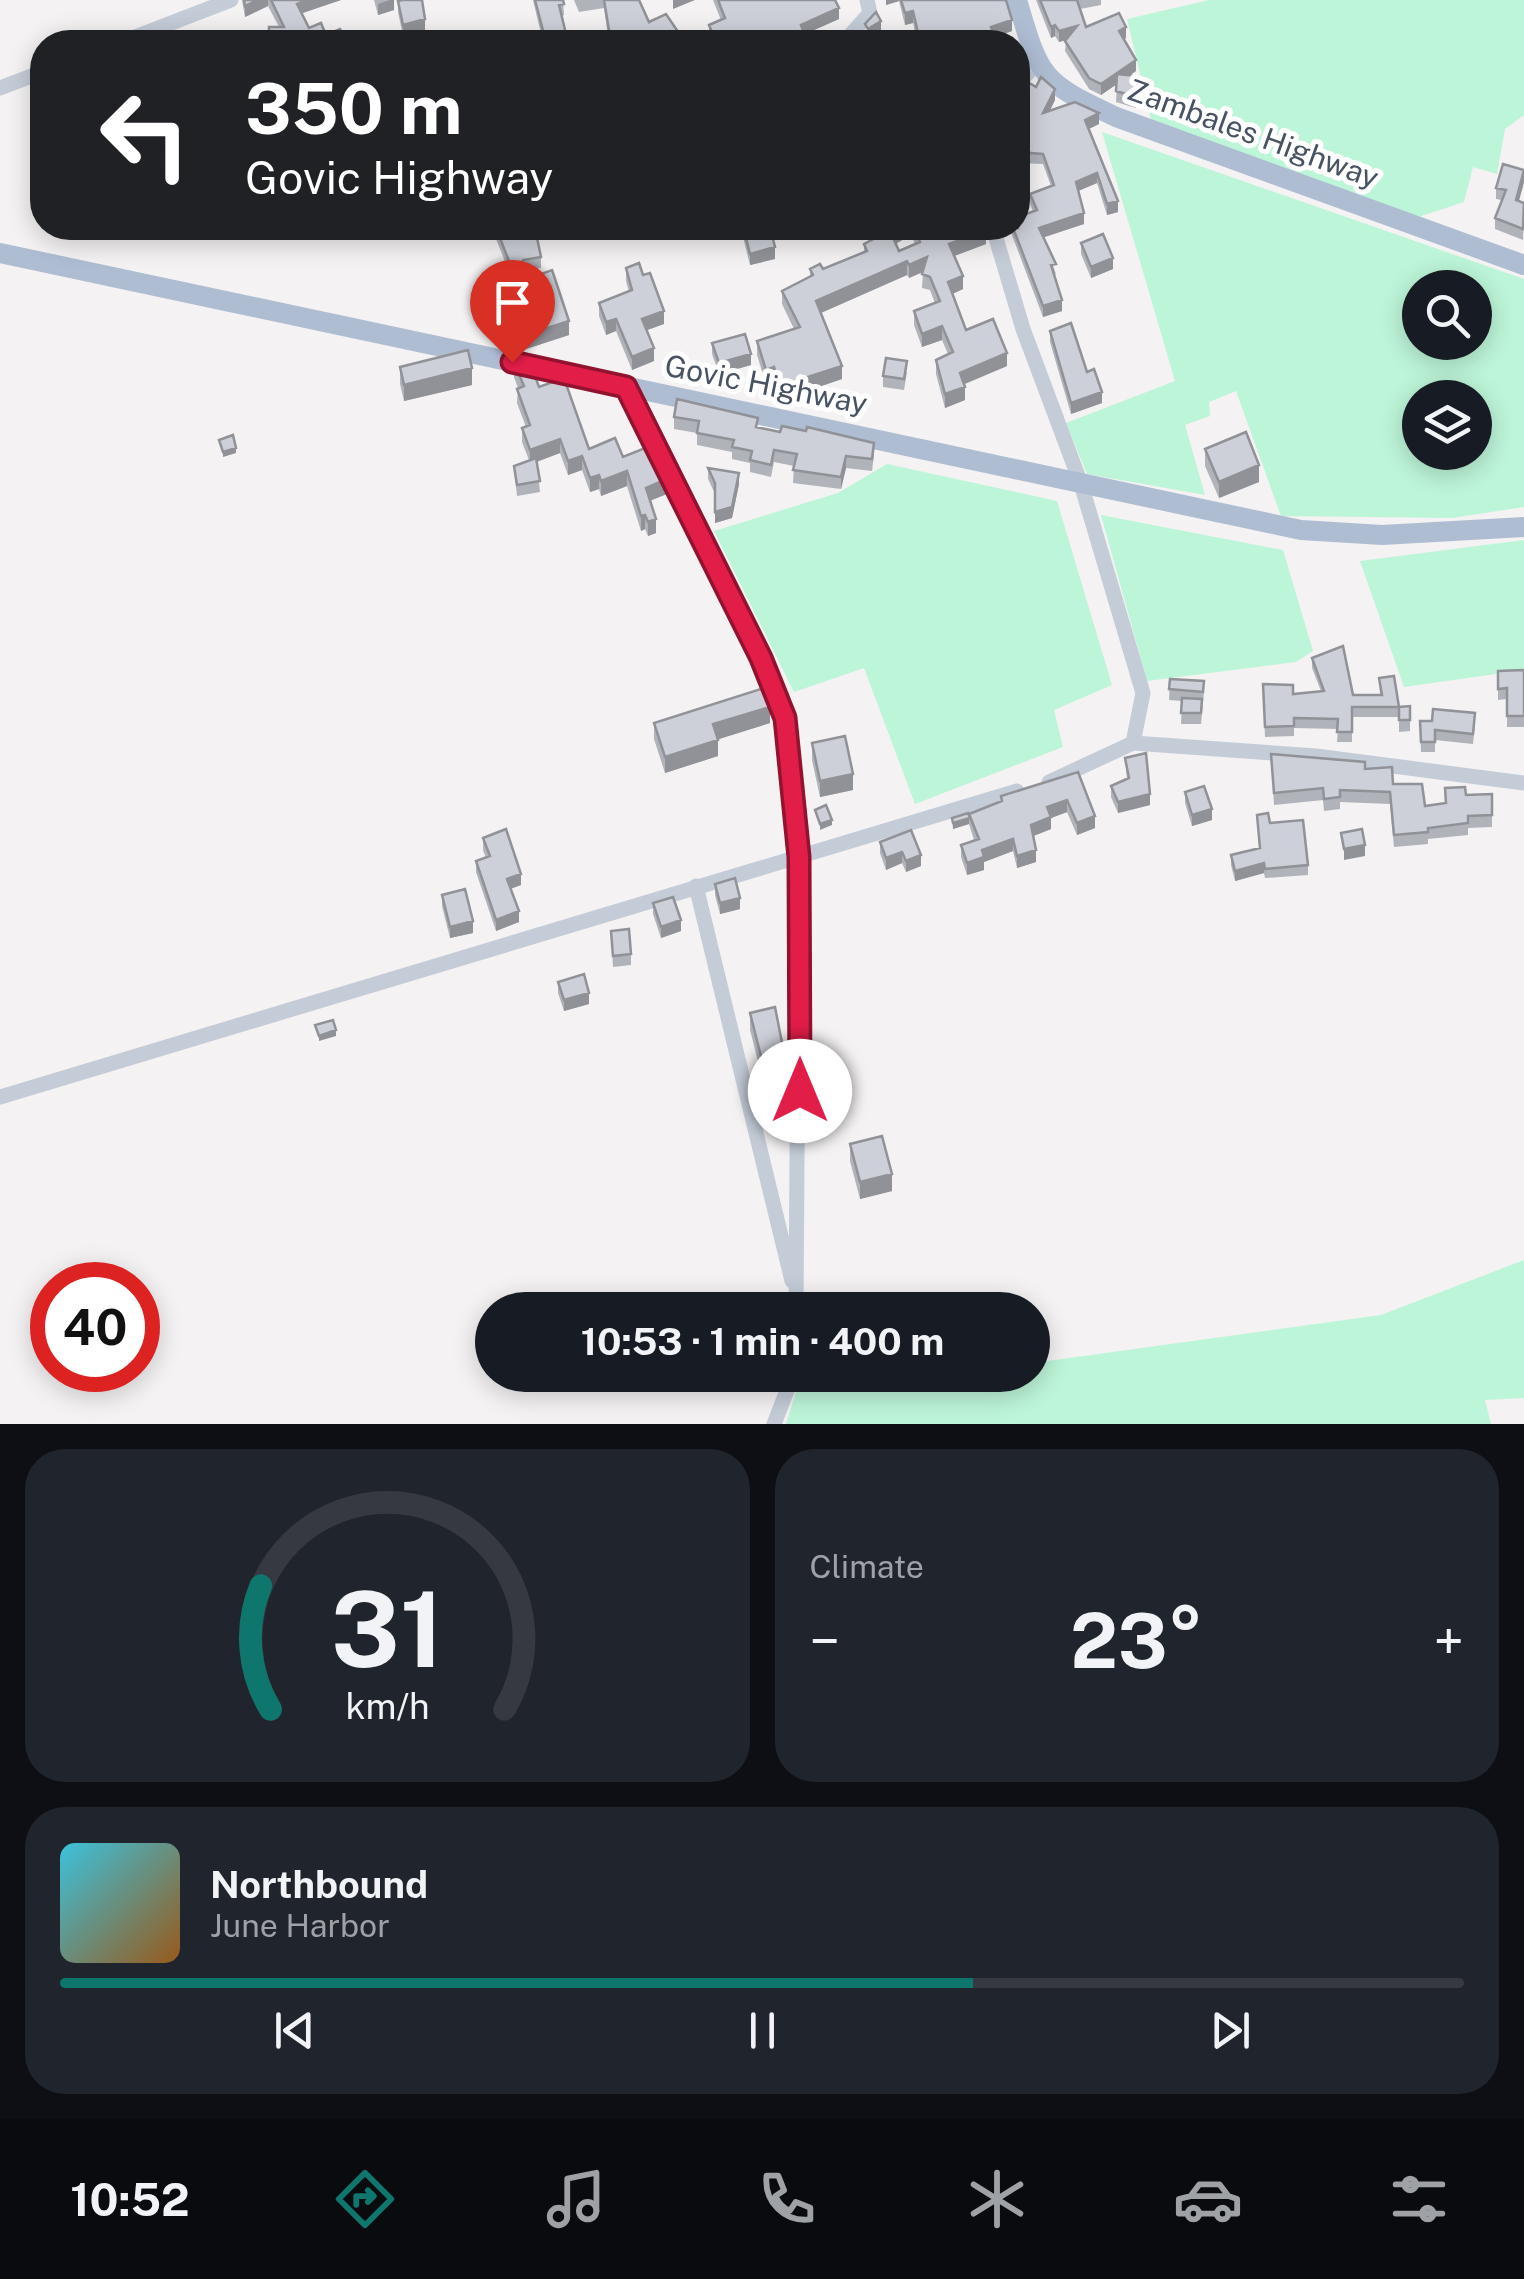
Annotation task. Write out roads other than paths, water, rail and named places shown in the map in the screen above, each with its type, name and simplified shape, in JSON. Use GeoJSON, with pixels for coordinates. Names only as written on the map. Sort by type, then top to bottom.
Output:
{"type":"FeatureCollection","features":[{"type":"Feature","properties":{"kind":"main road"},"geometry":{"type":"LineString","coordinates":[[1017,0],[1026,30]]}},
{"type":"Feature","properties":{"kind":"main road"},"geometry":{"type":"LineString","coordinates":[[1030,44],[1036,64]]}},
{"type":"Feature","properties":{"kind":"main road","name":"Zambales Highway"},"geometry":{"type":"LineString","coordinates":[[1036,64],[1048,81],[1116,117],[1524,265]]}},
{"type":"Feature","properties":{"kind":"main road","name":"Govic Highway"},"geometry":{"type":"LineString","coordinates":[[0,254],[1326,534],[1524,527]]}},
{"type":"Feature","properties":{"kind":"street"},"geometry":{"type":"LineString","coordinates":[[153,30],[231,0]]}},
{"type":"Feature","properties":{"kind":"street"},"geometry":{"type":"LineString","coordinates":[[854,30],[870,12],[867,0]]}},
{"type":"Feature","properties":{"kind":"street"},"geometry":{"type":"LineString","coordinates":[[1030,71],[1036,64]]}},
{"type":"Feature","properties":{"kind":"street"},"geometry":{"type":"LineString","coordinates":[[0,88],[30,77]]}},
{"type":"Feature","properties":{"kind":"street"},"geometry":{"type":"LineString","coordinates":[[996,240],[1080,484],[1142,693],[1133,744]]}},
{"type":"Feature","properties":{"kind":"street"},"geometry":{"type":"LineString","coordinates":[[626,387],[761,658],[785,718],[799,857],[796,1292]]}},
{"type":"Feature","properties":{"kind":"street"},"geometry":{"type":"LineString","coordinates":[[0,1096],[1062,778],[1133,744],[1316,756],[1524,783]]}},
{"type":"Feature","properties":{"kind":"street"},"geometry":{"type":"LineString","coordinates":[[696,886],[793,1292]]}},
{"type":"Feature","properties":{"kind":"street"},"geometry":{"type":"LineString","coordinates":[[774,1424],[786,1392]]}}]}
